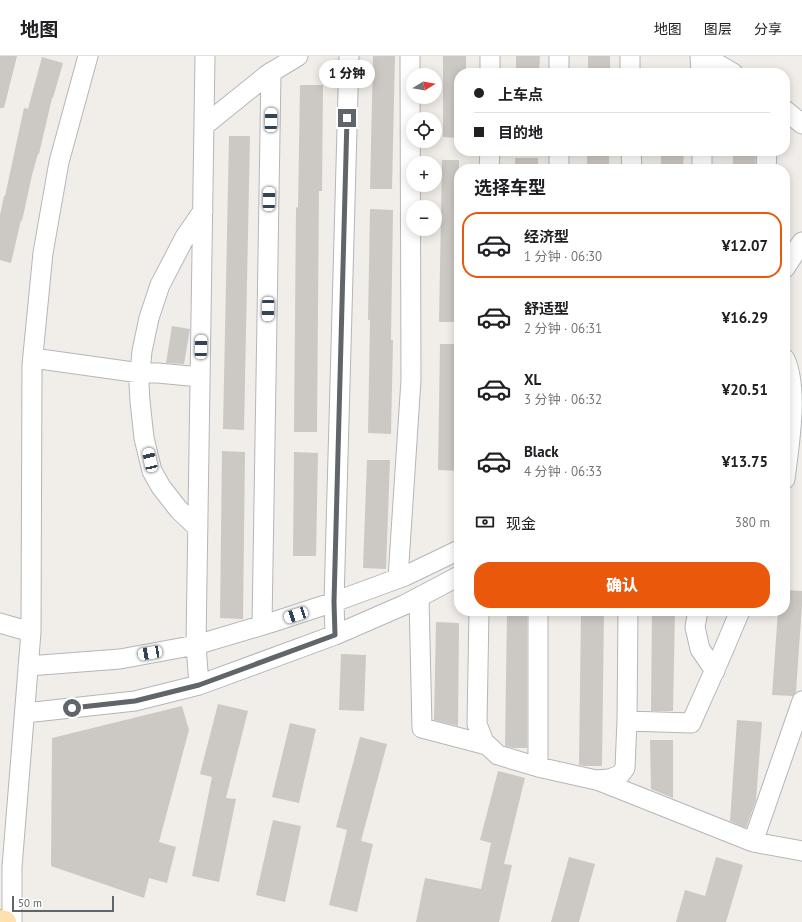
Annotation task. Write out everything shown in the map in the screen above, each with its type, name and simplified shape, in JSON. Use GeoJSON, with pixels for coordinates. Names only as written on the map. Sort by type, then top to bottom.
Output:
{"type":"FeatureCollection","features":[{"type":"Feature","properties":{"kind":"main road"},"geometry":{"type":"LineString","coordinates":[[0,920],[5,922]]}},
{"type":"Feature","properties":{"kind":"street"},"geometry":{"type":"LineString","coordinates":[[12,922],[12,867],[31,632],[33,358],[42,252],[59,162],[88,56]]}},
{"type":"Feature","properties":{"kind":"street"},"geometry":{"type":"LineString","coordinates":[[199,685],[196,645],[205,56]]}},
{"type":"Feature","properties":{"kind":"street"},"geometry":{"type":"LineString","coordinates":[[205,125],[271,72],[298,56]]}},
{"type":"Feature","properties":{"kind":"street"},"geometry":{"type":"LineString","coordinates":[[335,635],[334,602],[349,56]]}},
{"type":"Feature","properties":{"kind":"street"},"geometry":{"type":"LineString","coordinates":[[410,56],[411,380],[402,577],[412,601],[422,728],[487,745]]}},
{"type":"Feature","properties":{"kind":"street"},"geometry":{"type":"LineString","coordinates":[[490,56],[490,68]]}},
{"type":"Feature","properties":{"kind":"street"},"geometry":{"type":"LineString","coordinates":[[559,56],[559,68]]}},
{"type":"Feature","properties":{"kind":"street"},"geometry":{"type":"LineString","coordinates":[[630,56],[630,68]]}},
{"type":"Feature","properties":{"kind":"street"},"geometry":{"type":"LineString","coordinates":[[700,56],[701,68]]}},
{"type":"Feature","properties":{"kind":"street"},"geometry":{"type":"LineString","coordinates":[[704,56],[724,68]]}},
{"type":"Feature","properties":{"kind":"street"},"geometry":{"type":"LineString","coordinates":[[262,625],[271,72]]}},
{"type":"Feature","properties":{"kind":"street"},"geometry":{"type":"LineString","coordinates":[[790,114],[802,124]]}},
{"type":"Feature","properties":{"kind":"street"},"geometry":{"type":"LineString","coordinates":[[198,528],[179,510],[161,487],[152,471],[144,438],[139,384],[142,351],[149,318],[160,285],[185,237],[203,211]]}},
{"type":"Feature","properties":{"kind":"street"},"geometry":{"type":"LineString","coordinates":[[790,260],[802,242]]}},
{"type":"Feature","properties":{"kind":"street"},"geometry":{"type":"LineString","coordinates":[[33,358],[140,372],[200,377]]}},
{"type":"Feature","properties":{"kind":"street"},"geometry":{"type":"LineString","coordinates":[[790,378],[797,423],[790,443]]}},
{"type":"Feature","properties":{"kind":"street"},"geometry":{"type":"LineString","coordinates":[[28,666],[120,659],[196,645],[334,602],[402,577],[454,552]]}},
{"type":"Feature","properties":{"kind":"street"},"geometry":{"type":"LineString","coordinates":[[25,713],[135,701],[199,685],[335,635],[412,601],[454,579]]}},
{"type":"Feature","properties":{"kind":"street"},"geometry":{"type":"LineString","coordinates":[[479,616],[478,724],[484,742],[498,755],[538,767],[596,780],[754,842],[802,851]]}},
{"type":"Feature","properties":{"kind":"street"},"geometry":{"type":"LineString","coordinates":[[538,616],[538,767]]}},
{"type":"Feature","properties":{"kind":"street"},"geometry":{"type":"LineString","coordinates":[[596,780],[608,779],[620,775],[625,768],[628,616]]}},
{"type":"Feature","properties":{"kind":"street"},"geometry":{"type":"LineString","coordinates":[[697,616],[695,628],[700,649],[714,671]]}},
{"type":"Feature","properties":{"kind":"street"},"geometry":{"type":"LineString","coordinates":[[627,721],[691,723],[738,616]]}},
{"type":"Feature","properties":{"kind":"street"},"geometry":{"type":"LineString","coordinates":[[0,623],[31,632]]}},
{"type":"Feature","properties":{"kind":"street"},"geometry":{"type":"LineString","coordinates":[[754,842],[802,701]]}},
{"type":"Feature","properties":{"kind":"building"},"geometry":{"type":"Polygon","coordinates":[[[0,56],[17,56],[4,108],[0,108],[0,56]]]}},
{"type":"Feature","properties":{"kind":"building"},"geometry":{"type":"Polygon","coordinates":[[[373,56],[395,56],[392,189],[370,189],[373,56]]]}},
{"type":"Feature","properties":{"kind":"building"},"geometry":{"type":"Polygon","coordinates":[[[443,56],[466,56],[466,68],[454,68],[454,138],[443,137],[443,56]]]}},
{"type":"Feature","properties":{"kind":"building"},"geometry":{"type":"Polygon","coordinates":[[[516,56],[540,56],[539,68],[516,68],[516,56]]]}},
{"type":"Feature","properties":{"kind":"building"},"geometry":{"type":"Polygon","coordinates":[[[588,56],[610,56],[610,68],[588,68],[588,56]]]}},
{"type":"Feature","properties":{"kind":"building"},"geometry":{"type":"Polygon","coordinates":[[[42,57],[63,63],[52,98],[11,263],[0,260],[0,215],[24,108],[28,109],[42,57]]]}},
{"type":"Feature","properties":{"kind":"building"},"geometry":{"type":"Polygon","coordinates":[[[300,85],[323,85],[322,191],[319,191],[317,432],[294,432],[296,207],[298,208],[300,85]]]}},
{"type":"Feature","properties":{"kind":"building"},"geometry":{"type":"Polygon","coordinates":[[[229,136],[250,136],[244,430],[223,429],[229,136]]]}},
{"type":"Feature","properties":{"kind":"building"},"geometry":{"type":"Polygon","coordinates":[[[587,156],[609,156],[609,164],[587,164],[587,156]]]}},
{"type":"Feature","properties":{"kind":"building"},"geometry":{"type":"Polygon","coordinates":[[[661,156],[684,156],[683,164],[661,164],[661,156]]]}},
{"type":"Feature","properties":{"kind":"building"},"geometry":{"type":"Polygon","coordinates":[[[733,156],[756,156],[755,164],[733,164],[733,156]]]}},
{"type":"Feature","properties":{"kind":"building"},"geometry":{"type":"Polygon","coordinates":[[[515,158],[538,158],[538,164],[515,164],[515,158]]]}},
{"type":"Feature","properties":{"kind":"building"},"geometry":{"type":"Polygon","coordinates":[[[442,160],[459,160],[459,164],[454,164],[454,322],[439,322],[441,236],[442,236],[442,160]]]}},
{"type":"Feature","properties":{"kind":"building"},"geometry":{"type":"Polygon","coordinates":[[[370,209],[393,210],[391,434],[368,433],[370,209]]]}},
{"type":"Feature","properties":{"kind":"building"},"geometry":{"type":"Polygon","coordinates":[[[172,326],[190,329],[184,364],[166,363],[172,326]]]}},
{"type":"Feature","properties":{"kind":"building"},"geometry":{"type":"Polygon","coordinates":[[[440,344],[454,344],[454,471],[438,470],[440,344]]]}},
{"type":"Feature","properties":{"kind":"building"},"geometry":{"type":"Polygon","coordinates":[[[222,451],[245,452],[243,619],[220,618],[222,451]]]}},
{"type":"Feature","properties":{"kind":"building"},"geometry":{"type":"Polygon","coordinates":[[[294,452],[318,453],[316,556],[293,556],[294,452]]]}},
{"type":"Feature","properties":{"kind":"building"},"geometry":{"type":"Polygon","coordinates":[[[367,460],[390,460],[386,569],[363,568],[367,460]]]}},
{"type":"Feature","properties":{"kind":"building"},"geometry":{"type":"Polygon","coordinates":[[[790,590],[802,591],[796,692],[793,696],[772,695],[778,616],[790,616],[790,590]]]}},
{"type":"Feature","properties":{"kind":"building"},"geometry":{"type":"Polygon","coordinates":[[[507,616],[527,616],[527,748],[513,748],[505,746],[507,616]]]}},
{"type":"Feature","properties":{"kind":"building"},"geometry":{"type":"Polygon","coordinates":[[[581,616],[604,616],[602,766],[579,765],[581,616]]]}},
{"type":"Feature","properties":{"kind":"building"},"geometry":{"type":"Polygon","coordinates":[[[652,616],[675,616],[673,711],[651,711],[652,616]]]}},
{"type":"Feature","properties":{"kind":"building"},"geometry":{"type":"Polygon","coordinates":[[[436,622],[459,623],[458,726],[434,720],[436,622]]]}},
{"type":"Feature","properties":{"kind":"building"},"geometry":{"type":"Polygon","coordinates":[[[341,654],[366,655],[364,711],[339,710],[341,654]]]}},
{"type":"Feature","properties":{"kind":"building"},"geometry":{"type":"Polygon","coordinates":[[[218,704],[248,711],[226,798],[236,799],[219,882],[192,876],[212,777],[200,774],[218,704]]]}},
{"type":"Feature","properties":{"kind":"building"},"geometry":{"type":"Polygon","coordinates":[[[182,706],[189,730],[159,842],[176,847],[167,883],[149,878],[144,898],[51,866],[52,738],[182,706]]]}},
{"type":"Feature","properties":{"kind":"building"},"geometry":{"type":"Polygon","coordinates":[[[737,720],[762,722],[756,800],[746,828],[730,821],[737,720]]]}},
{"type":"Feature","properties":{"kind":"building"},"geometry":{"type":"Polygon","coordinates":[[[290,723],[316,729],[299,803],[272,797],[290,723]]]}},
{"type":"Feature","properties":{"kind":"building"},"geometry":{"type":"Polygon","coordinates":[[[360,737],[387,744],[361,841],[373,844],[357,912],[329,905],[347,830],[336,827],[360,737]]]}},
{"type":"Feature","properties":{"kind":"building"},"geometry":{"type":"Polygon","coordinates":[[[650,740],[673,740],[673,798],[651,789],[650,740]]]}},
{"type":"Feature","properties":{"kind":"building"},"geometry":{"type":"Polygon","coordinates":[[[498,771],[525,778],[504,864],[512,865],[499,922],[416,922],[425,878],[481,889],[491,843],[480,840],[498,771]]]}},
{"type":"Feature","properties":{"kind":"building"},"geometry":{"type":"Polygon","coordinates":[[[273,820],[301,826],[285,902],[256,895],[273,820]]]}},
{"type":"Feature","properties":{"kind":"building"},"geometry":{"type":"Polygon","coordinates":[[[569,857],[595,864],[579,922],[551,922],[569,857]]]}},
{"type":"Feature","properties":{"kind":"building"},"geometry":{"type":"Polygon","coordinates":[[[716,857],[743,865],[726,922],[676,922],[685,890],[705,896],[716,857]]]}},
{"type":"Feature","properties":{"kind":"route"},"geometry":{"type":"LineString","coordinates":[[72,708],[135,701],[199,685],[335,635],[334,602],[347,118]]}}]}
